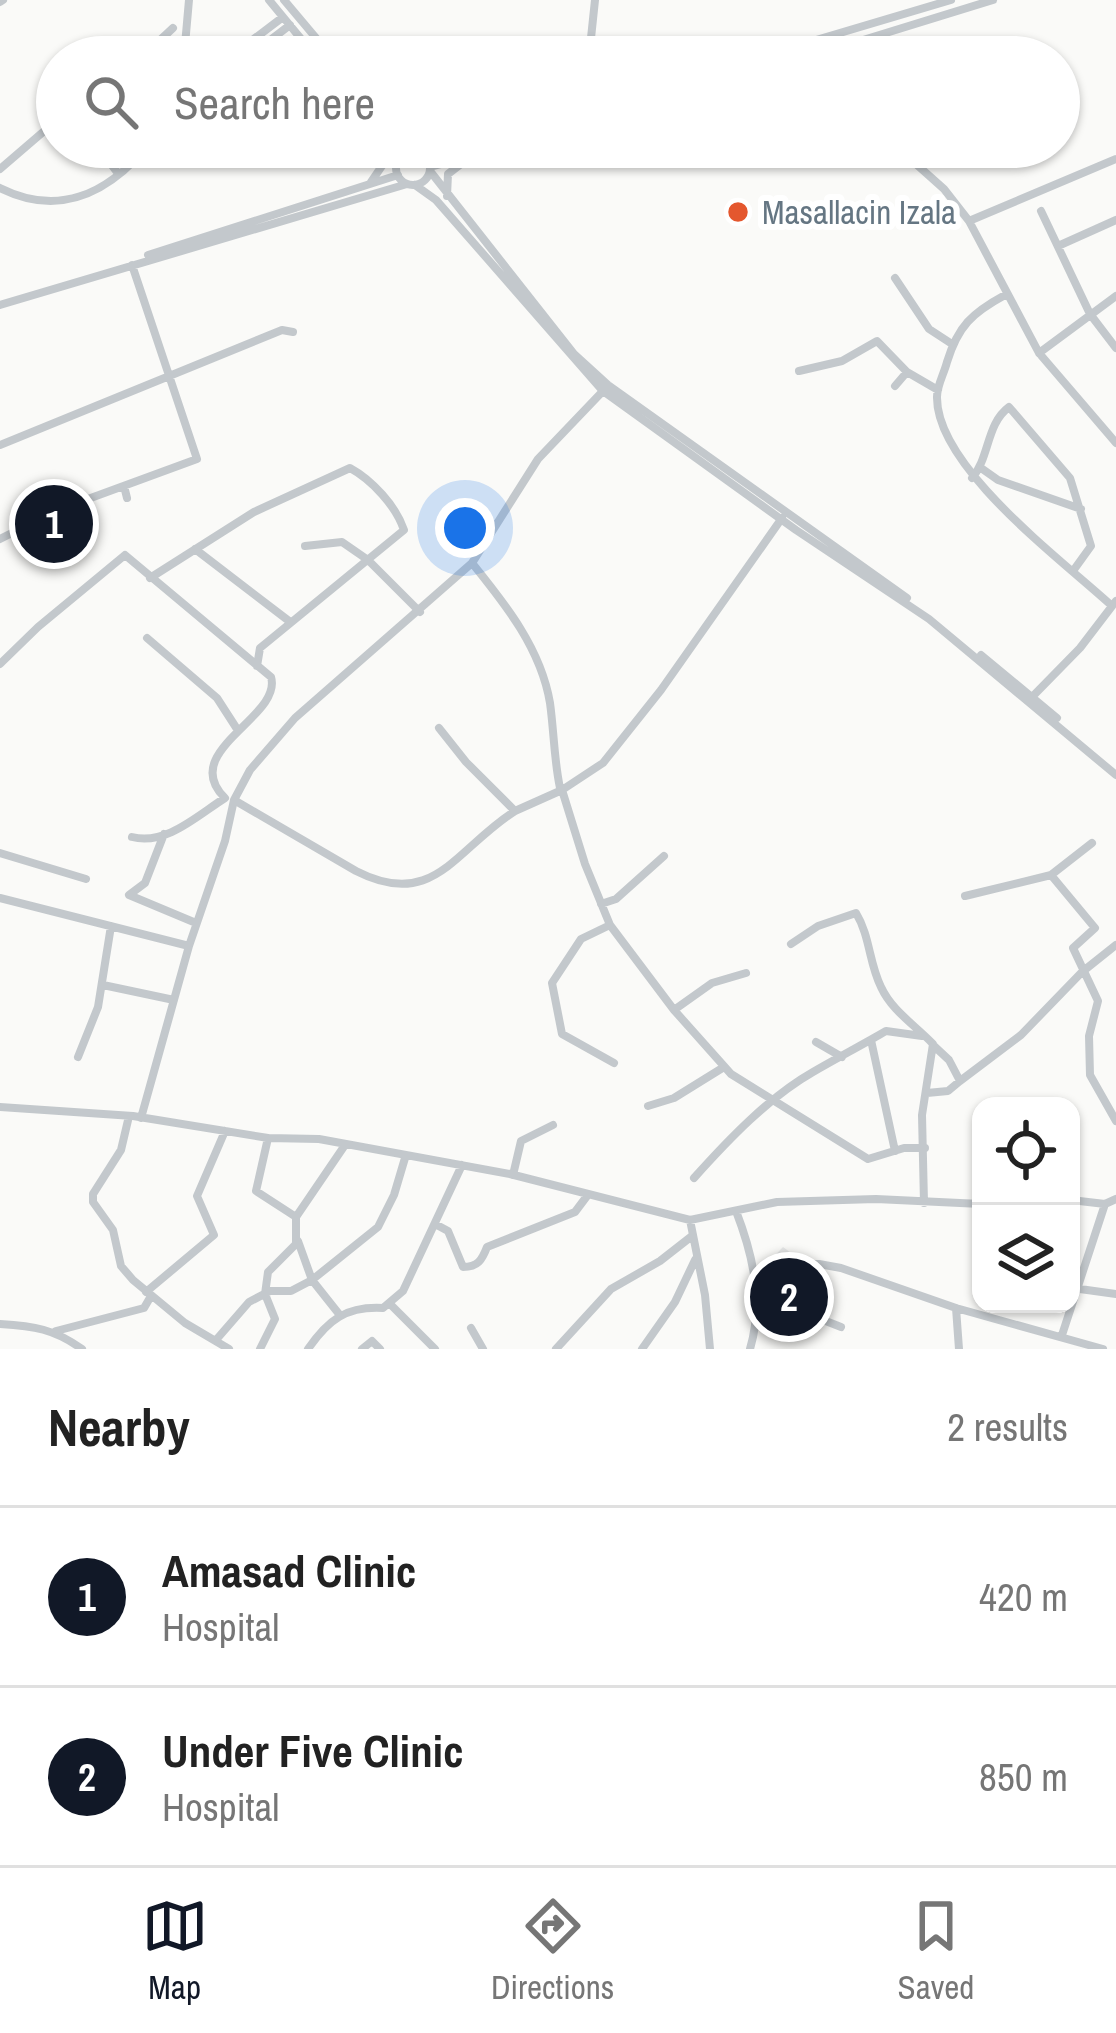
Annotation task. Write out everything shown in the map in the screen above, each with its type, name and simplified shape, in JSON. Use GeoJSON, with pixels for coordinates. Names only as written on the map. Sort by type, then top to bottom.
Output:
{"type":"FeatureCollection","features":[{"type":"Feature","properties":{"kind":"street"},"geometry":{"type":"LineString","coordinates":[[186,36],[189,0]]}},
{"type":"Feature","properties":{"kind":"street"},"geometry":{"type":"LineString","coordinates":[[269,0],[298,36]]}},
{"type":"Feature","properties":{"kind":"street"},"geometry":{"type":"LineString","coordinates":[[284,0],[314,36]]}},
{"type":"Feature","properties":{"kind":"street"},"geometry":{"type":"LineString","coordinates":[[591,36],[595,0]]}},
{"type":"Feature","properties":{"kind":"street"},"geometry":{"type":"LineString","coordinates":[[830,36],[951,0]]}},
{"type":"Feature","properties":{"kind":"street"},"geometry":{"type":"LineString","coordinates":[[876,36],[993,0]]}},
{"type":"Feature","properties":{"kind":"street"},"geometry":{"type":"LineString","coordinates":[[263,36],[286,21]]}},
{"type":"Feature","properties":{"kind":"street"},"geometry":{"type":"LineString","coordinates":[[270,36],[286,21]]}},
{"type":"Feature","properties":{"kind":"street"},"geometry":{"type":"LineString","coordinates":[[166,36],[172,28]]}},
{"type":"Feature","properties":{"kind":"street"},"geometry":{"type":"LineString","coordinates":[[0,169],[36,138]]}},
{"type":"Feature","properties":{"kind":"street"},"geometry":{"type":"LineString","coordinates":[[969,221],[1116,160]]}},
{"type":"Feature","properties":{"kind":"street"},"geometry":{"type":"LineString","coordinates":[[114,168],[117,172]]}},
{"type":"Feature","properties":{"kind":"street"},"geometry":{"type":"LineString","coordinates":[[0,188],[53,205],[79,196],[122,168]]}},
{"type":"Feature","properties":{"kind":"street"},"geometry":{"type":"LineString","coordinates":[[370,183],[380,168]]}},
{"type":"Feature","properties":{"kind":"street"},"geometry":{"type":"LineString","coordinates":[[398,175],[399,168]]}},
{"type":"Feature","properties":{"kind":"street"},"geometry":{"type":"LineString","coordinates":[[0,303],[425,180],[428,168]]}},
{"type":"Feature","properties":{"kind":"street"},"geometry":{"type":"LineString","coordinates":[[429,168],[447,197],[606,388],[929,619],[1116,773]]}},
{"type":"Feature","properties":{"kind":"street"},"geometry":{"type":"LineString","coordinates":[[447,197],[448,174],[456,168]]}},
{"type":"Feature","properties":{"kind":"street"},"geometry":{"type":"LineString","coordinates":[[920,168],[969,221],[1039,353],[1116,442]]}},
{"type":"Feature","properties":{"kind":"street"},"geometry":{"type":"LineString","coordinates":[[0,303],[398,175]]}},
{"type":"Feature","properties":{"kind":"street"},"geometry":{"type":"LineString","coordinates":[[398,175],[436,200],[606,388]]}},
{"type":"Feature","properties":{"kind":"street"},"geometry":{"type":"LineString","coordinates":[[1041,211],[1090,314],[1116,348]]}},
{"type":"Feature","properties":{"kind":"street"},"geometry":{"type":"LineString","coordinates":[[1058,246],[1112,222],[1116,240]]}},
{"type":"Feature","properties":{"kind":"street"},"geometry":{"type":"LineString","coordinates":[[0,539],[58,510],[197,459],[132,265]]}},
{"type":"Feature","properties":{"kind":"street"},"geometry":{"type":"LineString","coordinates":[[895,278],[929,328],[952,344]]}},
{"type":"Feature","properties":{"kind":"street"},"geometry":{"type":"LineString","coordinates":[[1005,295],[970,314],[952,344],[938,389],[945,432],[972,478],[1114,604],[1033,696]]}},
{"type":"Feature","properties":{"kind":"street"},"geometry":{"type":"LineString","coordinates":[[1039,353],[1116,296]]}},
{"type":"Feature","properties":{"kind":"street"},"geometry":{"type":"LineString","coordinates":[[0,445],[282,330],[293,332]]}},
{"type":"Feature","properties":{"kind":"street"},"geometry":{"type":"LineString","coordinates":[[799,371],[842,361],[877,341],[907,372],[938,389]]}},
{"type":"Feature","properties":{"kind":"street"},"geometry":{"type":"LineString","coordinates":[[895,386],[907,372]]}},
{"type":"Feature","properties":{"kind":"street"},"geometry":{"type":"LineString","coordinates":[[141,1118],[234,800],[250,770],[277,736],[472,563],[538,459],[606,388]]}},
{"type":"Feature","properties":{"kind":"street"},"geometry":{"type":"LineString","coordinates":[[972,478],[981,468],[994,424],[1009,407],[1070,478],[1091,545],[1073,571]]}},
{"type":"Feature","properties":{"kind":"street"},"geometry":{"type":"LineString","coordinates":[[151,578],[254,512],[350,468],[397,512],[404,530],[260,648],[257,666]]}},
{"type":"Feature","properties":{"kind":"street"},"geometry":{"type":"LineString","coordinates":[[981,468],[998,480],[1081,509]]}},
{"type":"Feature","properties":{"kind":"street"},"geometry":{"type":"LineString","coordinates":[[124,486],[127,498]]}},
{"type":"Feature","properties":{"kind":"street"},"geometry":{"type":"LineString","coordinates":[[783,516],[932,616],[1033,696],[1116,773]]}},
{"type":"Feature","properties":{"kind":"street"},"geometry":{"type":"LineString","coordinates":[[234,800],[376,881],[403,886],[439,874],[481,834],[602,763],[661,690],[783,516]]}},
{"type":"Feature","properties":{"kind":"street"},"geometry":{"type":"LineString","coordinates":[[305,547],[342,542],[368,560],[419,612]]}},
{"type":"Feature","properties":{"kind":"street"},"geometry":{"type":"LineString","coordinates":[[195,549],[290,621]]}},
{"type":"Feature","properties":{"kind":"street"},"geometry":{"type":"LineString","coordinates":[[0,664],[125,555],[271,677],[274,687],[268,700],[237,730],[212,768],[212,782],[225,798],[180,829],[145,840],[132,837]]}},
{"type":"Feature","properties":{"kind":"street"},"geometry":{"type":"LineString","coordinates":[[472,563],[529,640],[550,700],[552,753],[561,789],[610,925],[674,1010],[724,1067],[868,1159],[925,1148]]}},
{"type":"Feature","properties":{"kind":"street"},"geometry":{"type":"LineString","coordinates":[[147,638],[217,698],[237,730]]}},
{"type":"Feature","properties":{"kind":"street"},"geometry":{"type":"LineString","coordinates":[[439,728],[515,811]]}},
{"type":"Feature","properties":{"kind":"street"},"geometry":{"type":"LineString","coordinates":[[164,833],[146,883],[129,895],[196,923]]}},
{"type":"Feature","properties":{"kind":"street"},"geometry":{"type":"LineString","coordinates":[[965,896],[1052,874],[1092,844]]}},
{"type":"Feature","properties":{"kind":"street"},"geometry":{"type":"LineString","coordinates":[[0,853],[86,879]]}},
{"type":"Feature","properties":{"kind":"street"},"geometry":{"type":"LineString","coordinates":[[601,904],[616,898],[664,856]]}},
{"type":"Feature","properties":{"kind":"street"},"geometry":{"type":"LineString","coordinates":[[1052,874],[1095,928],[1073,947],[1098,1001],[1089,1036],[1090,1076],[1116,1121]]}},
{"type":"Feature","properties":{"kind":"street"},"geometry":{"type":"LineString","coordinates":[[0,898],[189,946]]}},
{"type":"Feature","properties":{"kind":"street"},"geometry":{"type":"LineString","coordinates":[[791,944],[818,926],[856,914],[882,990],[896,1010],[949,1060],[960,1081]]}},
{"type":"Feature","properties":{"kind":"street"},"geometry":{"type":"LineString","coordinates":[[610,925],[581,939],[552,983],[562,1034],[614,1064]]}},
{"type":"Feature","properties":{"kind":"street"},"geometry":{"type":"LineString","coordinates":[[78,1057],[103,985],[111,926]]}},
{"type":"Feature","properties":{"kind":"street"},"geometry":{"type":"LineString","coordinates":[[927,1093],[948,1091],[1037,1020],[1082,971],[1116,945]]}},
{"type":"Feature","properties":{"kind":"street"},"geometry":{"type":"LineString","coordinates":[[674,1010],[712,983],[746,973]]}},
{"type":"Feature","properties":{"kind":"street"},"geometry":{"type":"LineString","coordinates":[[103,985],[174,1000]]}},
{"type":"Feature","properties":{"kind":"street"},"geometry":{"type":"LineString","coordinates":[[694,1178],[773,1100],[813,1072],[886,1031],[925,1036]]}},
{"type":"Feature","properties":{"kind":"street"},"geometry":{"type":"LineString","coordinates":[[871,1040],[895,1151]]}},
{"type":"Feature","properties":{"kind":"street"},"geometry":{"type":"LineString","coordinates":[[816,1042],[844,1058]]}},
{"type":"Feature","properties":{"kind":"street"},"geometry":{"type":"LineString","coordinates":[[924,1203],[921,1138],[933,1045]]}},
{"type":"Feature","properties":{"kind":"street"},"geometry":{"type":"LineString","coordinates":[[648,1106],[674,1098],[724,1067]]}},
{"type":"Feature","properties":{"kind":"street"},"geometry":{"type":"LineString","coordinates":[[0,1108],[129,1116],[268,1138],[319,1139],[513,1175],[690,1220],[800,1201],[972,1204]]}},
{"type":"Feature","properties":{"kind":"street"},"geometry":{"type":"LineString","coordinates":[[129,1116],[122,1150],[93,1194],[113,1230],[121,1266],[149,1294],[229,1349]]}},
{"type":"Feature","properties":{"kind":"street"},"geometry":{"type":"LineString","coordinates":[[513,1175],[520,1141],[553,1125]]}},
{"type":"Feature","properties":{"kind":"street"},"geometry":{"type":"LineString","coordinates":[[56,1331],[145,1308],[149,1294],[214,1235],[197,1196],[225,1131]]}},
{"type":"Feature","properties":{"kind":"street"},"geometry":{"type":"LineString","coordinates":[[268,1138],[256,1191],[296,1217]]}},
{"type":"Feature","properties":{"kind":"street"},"geometry":{"type":"LineString","coordinates":[[260,1349],[275,1319],[266,1294],[268,1272],[296,1244],[296,1217],[345,1145]]}},
{"type":"Feature","properties":{"kind":"street"},"geometry":{"type":"LineString","coordinates":[[215,1340],[237,1312],[266,1294],[291,1291],[312,1280],[378,1227],[405,1158]]}},
{"type":"Feature","properties":{"kind":"street"},"geometry":{"type":"LineString","coordinates":[[313,1347],[332,1318],[390,1304],[403,1291],[462,1166]]}},
{"type":"Feature","properties":{"kind":"street"},"geometry":{"type":"LineString","coordinates":[[435,1224],[448,1231],[463,1267],[472,1267],[482,1261],[487,1246],[575,1212],[587,1196]]}},
{"type":"Feature","properties":{"kind":"street"},"geometry":{"type":"LineString","coordinates":[[1080,1201],[1106,1204],[1116,1199]]}},
{"type":"Feature","properties":{"kind":"street"},"geometry":{"type":"LineString","coordinates":[[1106,1204],[1080,1289],[1116,1294]]}},
{"type":"Feature","properties":{"kind":"street"},"geometry":{"type":"LineString","coordinates":[[736,1210],[752,1253],[756,1321],[750,1349]]}},
{"type":"Feature","properties":{"kind":"street"},"geometry":{"type":"LineString","coordinates":[[690,1220],[710,1349]]}},
{"type":"Feature","properties":{"kind":"street"},"geometry":{"type":"LineString","coordinates":[[295,1234],[312,1280],[339,1314]]}},
{"type":"Feature","properties":{"kind":"street"},"geometry":{"type":"LineString","coordinates":[[556,1349],[611,1289],[660,1262],[692,1236]]}},
{"type":"Feature","properties":{"kind":"street"},"geometry":{"type":"LineString","coordinates":[[642,1349],[675,1302],[695,1258]]}},
{"type":"Feature","properties":{"kind":"street"},"geometry":{"type":"LineString","coordinates":[[754,1276],[793,1265],[819,1264],[1102,1349]]}},
{"type":"Feature","properties":{"kind":"street"},"geometry":{"type":"LineString","coordinates":[[390,1304],[435,1349]]}},
{"type":"Feature","properties":{"kind":"street"},"geometry":{"type":"LineString","coordinates":[[956,1308],[959,1349]]}},
{"type":"Feature","properties":{"kind":"street"},"geometry":{"type":"LineString","coordinates":[[1062,1335],[1071,1313]]}},
{"type":"Feature","properties":{"kind":"street"},"geometry":{"type":"LineString","coordinates":[[756,1321],[813,1316],[841,1327]]}},
{"type":"Feature","properties":{"kind":"street"},"geometry":{"type":"LineString","coordinates":[[0,1324],[56,1331],[82,1349]]}},
{"type":"Feature","properties":{"kind":"street"},"geometry":{"type":"LineString","coordinates":[[471,1328],[484,1349]]}},
{"type":"Feature","properties":{"kind":"street"},"geometry":{"type":"LineString","coordinates":[[362,1349],[371,1341],[380,1349]]}},
{"type":"Feature","properties":{"kind":"shaded area"},"geometry":{"type":"Polygon","coordinates":[[[783,1247],[826,1279],[806,1316],[763,1322],[762,1269],[783,1247]]]}},
{"type":"Feature","properties":{"kind":"place","name":"Masallacin Izala"},"geometry":{"type":"Point","coordinates":[738,212]}},
{"type":"Feature","properties":{"kind":"place","name":"Amasad Clinic"},"geometry":{"type":"Point","coordinates":[54,524]}},
{"type":"Feature","properties":{"kind":"place","name":"Under Five Clinic"},"geometry":{"type":"Point","coordinates":[789,1297]}}]}
